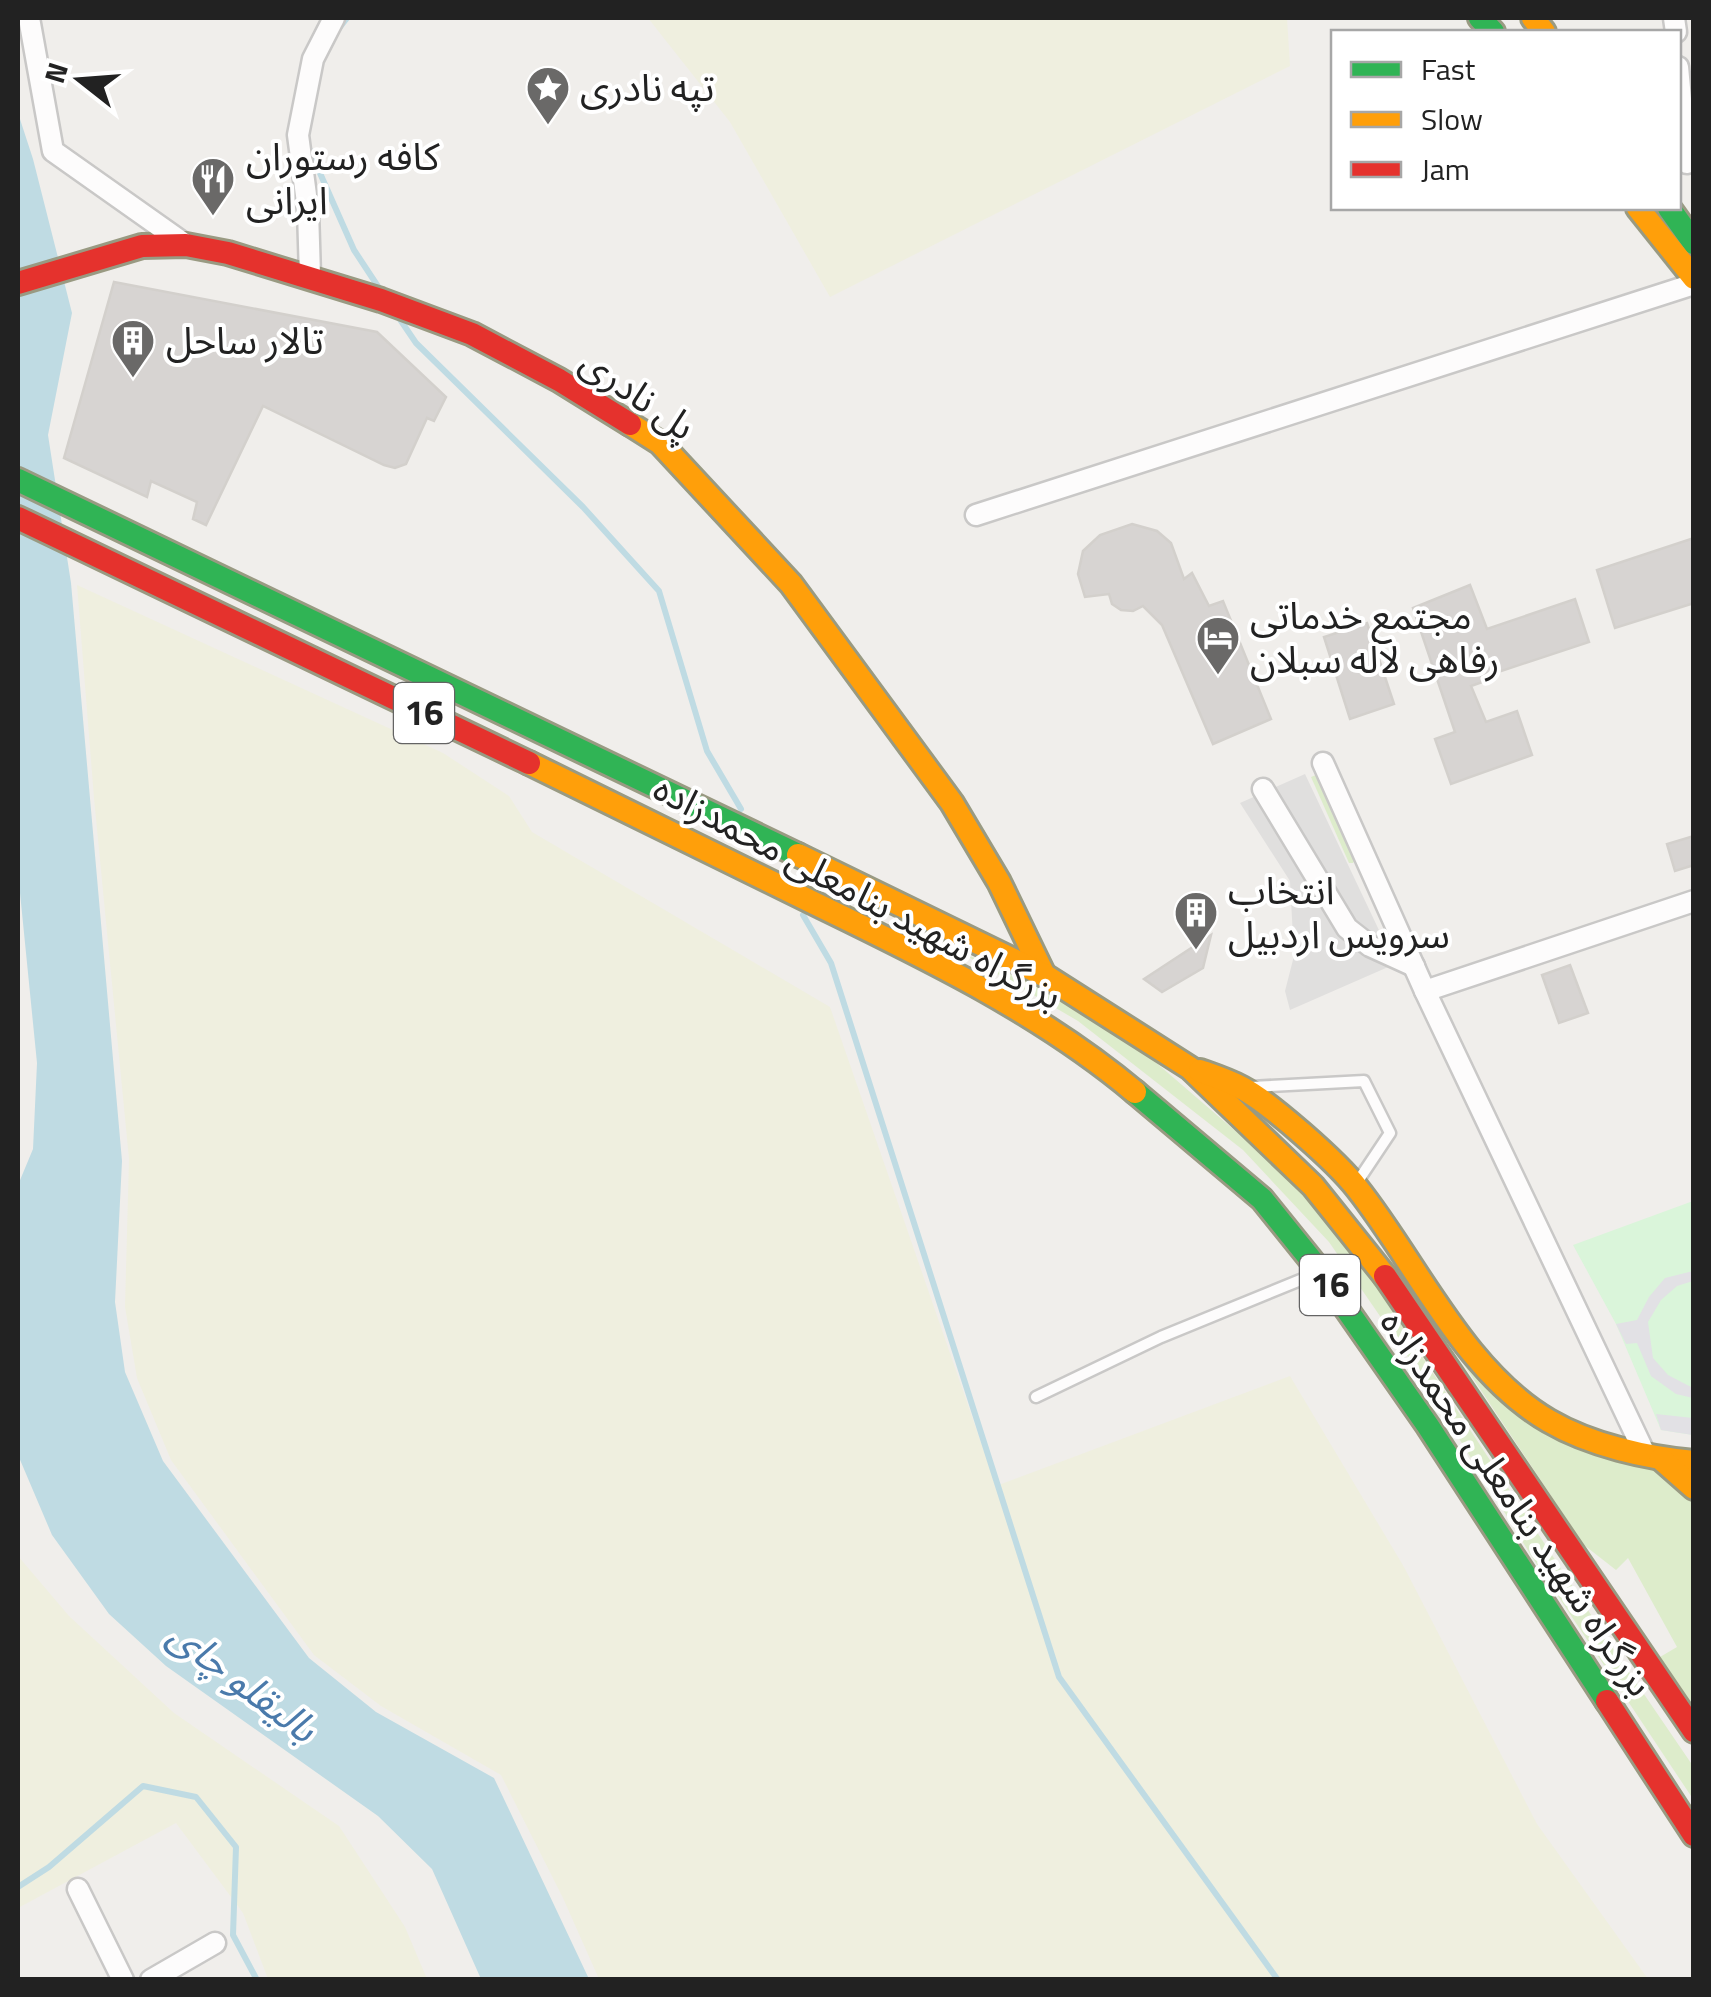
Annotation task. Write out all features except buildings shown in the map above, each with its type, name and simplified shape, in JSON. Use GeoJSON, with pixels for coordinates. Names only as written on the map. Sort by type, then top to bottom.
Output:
{"type":"FeatureCollection","features":[{"type":"Feature","properties":{"kind":"main road"},"geometry":{"type":"LineString","coordinates":[[1640,210],[1694,282]]}},
{"type":"Feature","properties":{"kind":"main road"},"geometry":{"type":"LineString","coordinates":[[1670,210],[1694,242]]}},
{"type":"Feature","properties":{"kind":"main road","name":"پل نادری"},"geometry":{"type":"LineString","coordinates":[[18,283],[142,246],[186,245],[228,253],[310,276],[472,334],[520,358],[660,443],[790,584],[952,803],[999,882],[1044,975]]}},
{"type":"Feature","properties":{"kind":"main road","name":"بزرگراه شهید بنامعلی محمدزاده"},"geometry":{"type":"LineString","coordinates":[[18,480],[738,824],[1044,975],[1190,1068],[1313,1186],[1367,1250],[1694,1731]]}},
{"type":"Feature","properties":{"kind":"main road","name":"بزرگراه شهید بنامعلی محمدزاده"},"geometry":{"type":"LineString","coordinates":[[18,518],[942,966],[1109,1070],[1262,1199],[1320,1271],[1428,1426],[1694,1835]]}},
{"type":"Feature","properties":{"kind":"main road"},"geometry":{"type":"LineString","coordinates":[[1190,1068],[1243,1088],[1278,1114],[1355,1185],[1463,1340],[1511,1393],[1549,1420],[1586,1436],[1653,1457],[1694,1462]]}},
{"type":"Feature","properties":{"kind":"main road"},"geometry":{"type":"LineString","coordinates":[[1653,1457],[1694,1488]]}},
{"type":"Feature","properties":{"kind":"street"},"geometry":{"type":"LineString","coordinates":[[28,18],[53,151],[186,245]]}},
{"type":"Feature","properties":{"kind":"street"},"geometry":{"type":"LineString","coordinates":[[310,276],[308,210],[298,135],[314,59],[334,18]]}},
{"type":"Feature","properties":{"kind":"street"},"geometry":{"type":"LineString","coordinates":[[1681,105],[1686,166]]}},
{"type":"Feature","properties":{"kind":"street"},"geometry":{"type":"LineString","coordinates":[[976,515],[1694,282]]}},
{"type":"Feature","properties":{"kind":"street"},"geometry":{"type":"LineString","coordinates":[[1323,763],[1425,991],[1653,1457]]}},
{"type":"Feature","properties":{"kind":"street"},"geometry":{"type":"LineString","coordinates":[[1263,788],[1346,928],[1370,946],[1414,966]]}},
{"type":"Feature","properties":{"kind":"street"},"geometry":{"type":"LineString","coordinates":[[1425,991],[1694,900]]}},
{"type":"Feature","properties":{"kind":"street"},"geometry":{"type":"LineString","coordinates":[[78,1889],[123,1980]]}},
{"type":"Feature","properties":{"kind":"street"},"geometry":{"type":"LineString","coordinates":[[151,1980],[215,1943]]}},
{"type":"Feature","properties":{"kind":"lane"},"geometry":{"type":"LineString","coordinates":[[1243,1088],[1364,1080],[1390,1133],[1355,1185]]}},
{"type":"Feature","properties":{"kind":"lane"},"geometry":{"type":"LineString","coordinates":[[1036,1397],[1161,1337],[1320,1271]]}},
{"type":"Feature","properties":{"kind":"green space"},"geometry":{"type":"Polygon","coordinates":[[[648,18],[1287,18],[1290,66],[830,297],[730,122],[648,18]]]}},
{"type":"Feature","properties":{"kind":"green space"},"geometry":{"type":"Polygon","coordinates":[[[77,585],[443,753],[509,796],[532,832],[830,1007],[996,1486],[1290,1376],[1404,1567],[1537,1824],[1648,1979],[599,1979],[501,1775],[381,1706],[314,1655],[171,1460],[137,1378],[125,1307],[129,1159],[77,585]]]}},
{"type":"Feature","properties":{"kind":"green space"},"geometry":{"type":"Polygon","coordinates":[[[1316,775],[1355,860],[1353,863],[1349,863],[1311,777],[1316,775]]]}},
{"type":"Feature","properties":{"kind":"green space"},"geometry":{"type":"Polygon","coordinates":[[[960,952],[1024,978],[1153,1060],[1290,1178],[1363,1266],[1693,1766],[1693,1799],[1532,1557],[1415,1367],[1329,1242],[1243,1150],[1078,1021],[960,952]]]}},
{"type":"Feature","properties":{"kind":"green space"},"geometry":{"type":"Polygon","coordinates":[[[1693,1201],[1693,1435],[1661,1430],[1616,1324],[1573,1245],[1693,1201]]]}},
{"type":"Feature","properties":{"kind":"green space"},"geometry":{"type":"Polygon","coordinates":[[[1412,1287],[1517,1416],[1593,1455],[1632,1462],[1662,1473],[1693,1500],[1693,1705],[1660,1657],[1677,1647],[1628,1558],[1616,1570],[1584,1545],[1412,1287]]]}},
{"type":"Feature","properties":{"kind":"green space"},"geometry":{"type":"Polygon","coordinates":[[[18,1556],[69,1616],[174,1713],[339,1826],[405,1927],[427,1979],[268,1979],[243,1913],[176,1823],[18,1908],[18,1556]]]}},
{"type":"Feature","properties":{"kind":"shaded area"},"geometry":{"type":"Polygon","coordinates":[[[1305,774],[1395,964],[1290,1010],[1285,991],[1294,956],[1290,881],[1240,803],[1305,774]]]}},
{"type":"Feature","properties":{"kind":"shaded area"},"geometry":{"type":"Polygon","coordinates":[[[1693,1271],[1693,1281],[1677,1286],[1661,1300],[1648,1322],[1653,1358],[1668,1375],[1693,1388],[1693,1398],[1676,1394],[1651,1376],[1637,1343],[1626,1344],[1616,1324],[1637,1320],[1665,1278],[1693,1271]]]}},
{"type":"Feature","properties":{"kind":"shaded area"},"geometry":{"type":"Polygon","coordinates":[[[1656,1414],[1693,1418],[1693,1435],[1661,1430],[1656,1414]]]}},
{"type":"Feature","properties":{"kind":"water","name":"بالیقلو چای"},"geometry":{"type":"Polygon","coordinates":[[[18,113],[72,313],[48,435],[71,583],[122,1161],[115,1302],[125,1372],[163,1461],[309,1658],[376,1712],[494,1778],[589,1979],[481,1979],[432,1869],[378,1816],[166,1666],[109,1614],[52,1535],[18,1455],[18,1185],[33,1149],[37,1063],[18,873],[18,113]]]}},
{"type":"Feature","properties":{"kind":"waterway"},"geometry":{"type":"LineString","coordinates":[[337,31],[347,18]]}},
{"type":"Feature","properties":{"kind":"waterway"},"geometry":{"type":"LineString","coordinates":[[308,146],[354,250],[381,291]]}},
{"type":"Feature","properties":{"kind":"waterway"},"geometry":{"type":"LineString","coordinates":[[399,318],[416,343],[583,507],[659,591],[707,751],[741,809]]}},
{"type":"Feature","properties":{"kind":"waterway"},"geometry":{"type":"LineString","coordinates":[[803,915],[831,963],[1059,1677],[1278,1980]]}},
{"type":"Feature","properties":{"kind":"waterway"},"geometry":{"type":"LineString","coordinates":[[18,1887],[49,1867],[143,1786],[196,1797],[236,1847],[233,1935],[257,1980]]}},
{"type":"Feature","properties":{"kind":"traffic: fast"},"geometry":{"type":"LineString","coordinates":[[1480,18],[1491,30]]}},
{"type":"Feature","properties":{"kind":"traffic: fast"},"geometry":{"type":"LineString","coordinates":[[1670,210],[1694,243]]}},
{"type":"Feature","properties":{"kind":"traffic: fast"},"geometry":{"type":"LineString","coordinates":[[18,480],[798,855]]}},
{"type":"Feature","properties":{"kind":"traffic: fast"},"geometry":{"type":"LineString","coordinates":[[1135,1092],[1262,1199],[1320,1271],[1428,1426],[1607,1701]]}},
{"type":"Feature","properties":{"kind":"traffic: slow"},"geometry":{"type":"LineString","coordinates":[[1533,18],[1542,30]]}},
{"type":"Feature","properties":{"kind":"traffic: slow"},"geometry":{"type":"LineString","coordinates":[[1640,210],[1694,278]]}},
{"type":"Feature","properties":{"kind":"traffic: slow"},"geometry":{"type":"LineString","coordinates":[[630,424],[660,443],[791,584],[952,803],[999,882],[1044,975]]}},
{"type":"Feature","properties":{"kind":"traffic: slow"},"geometry":{"type":"LineString","coordinates":[[529,763],[944,968],[1024,1013],[1135,1092]]}},
{"type":"Feature","properties":{"kind":"traffic: slow"},"geometry":{"type":"LineString","coordinates":[[798,855],[1044,975],[1190,1068],[1313,1186],[1385,1276]]}},
{"type":"Feature","properties":{"kind":"traffic: slow"},"geometry":{"type":"LineString","coordinates":[[1200,1071],[1232,1083],[1269,1106],[1347,1177],[1466,1345],[1518,1400],[1549,1421],[1601,1443],[1638,1454],[1694,1462]]}},
{"type":"Feature","properties":{"kind":"traffic: slow"},"geometry":{"type":"LineString","coordinates":[[1661,1459],[1694,1488]]}},
{"type":"Feature","properties":{"kind":"traffic: jam"},"geometry":{"type":"LineString","coordinates":[[18,283],[142,246],[186,245],[228,253],[381,300],[472,334],[559,380],[630,424]]}},
{"type":"Feature","properties":{"kind":"traffic: jam"},"geometry":{"type":"LineString","coordinates":[[18,518],[529,763]]}},
{"type":"Feature","properties":{"kind":"traffic: jam"},"geometry":{"type":"LineString","coordinates":[[1385,1276],[1694,1731]]}},
{"type":"Feature","properties":{"kind":"traffic: jam"},"geometry":{"type":"LineString","coordinates":[[1607,1701],[1694,1835]]}},
{"type":"Feature","properties":{"kind":"place","name":"تپه نادری"},"geometry":{"type":"Point","coordinates":[548,126]}},
{"type":"Feature","properties":{"kind":"place","name":"کافه رستوران ایرانی"},"geometry":{"type":"Point","coordinates":[213,217]}},
{"type":"Feature","properties":{"kind":"place","name":"تالار ساحل"},"geometry":{"type":"Point","coordinates":[133,379]}},
{"type":"Feature","properties":{"kind":"place","name":"مجتمع خدماتی رفاهی لاله سبلان"},"geometry":{"type":"Point","coordinates":[1218,676]}},
{"type":"Feature","properties":{"kind":"place","name":"انتخاب سرویس اردبیل"},"geometry":{"type":"Point","coordinates":[1196,951]}}]}
